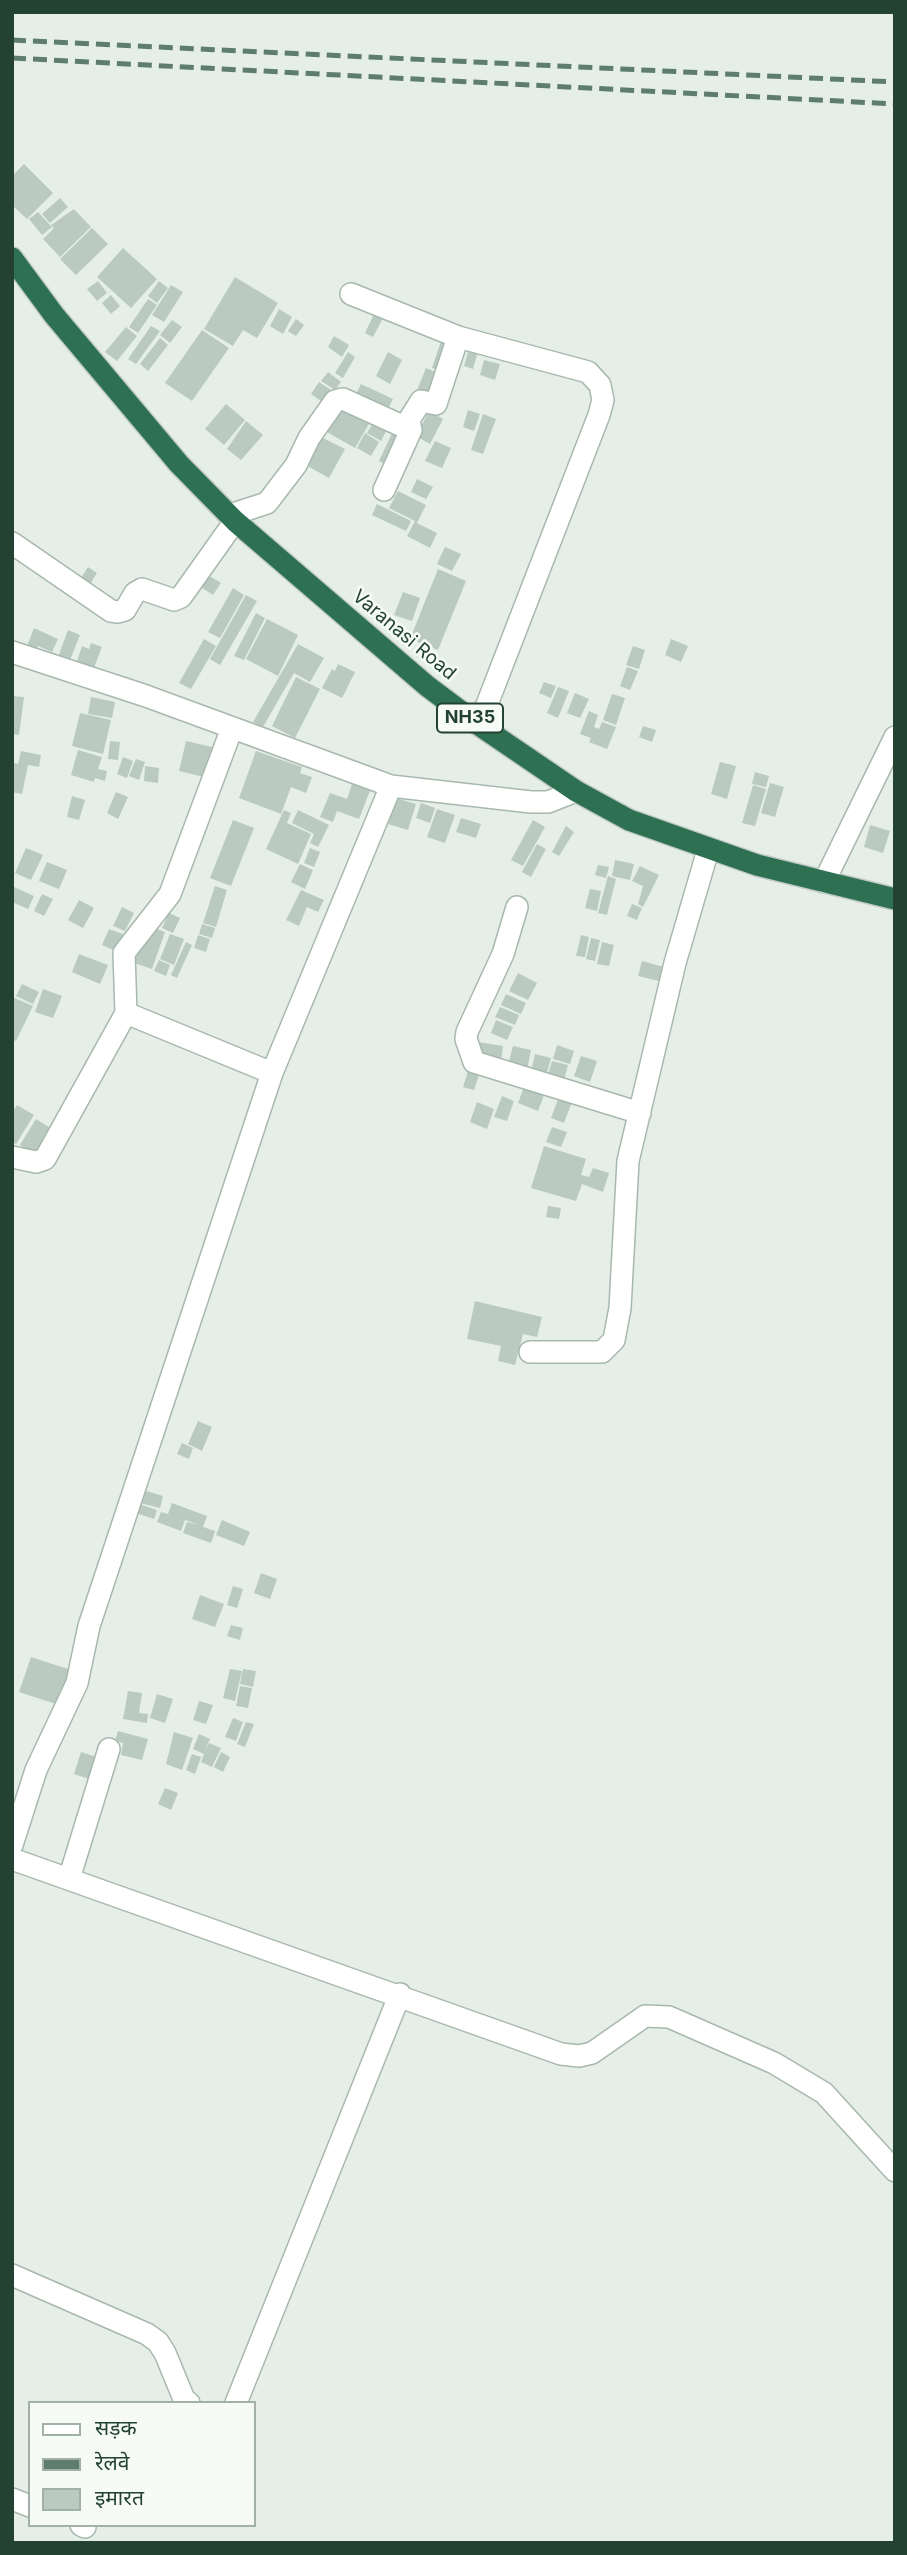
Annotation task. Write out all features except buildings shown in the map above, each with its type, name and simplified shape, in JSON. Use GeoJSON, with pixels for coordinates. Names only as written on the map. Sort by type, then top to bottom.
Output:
{"type":"FeatureCollection","features":[{"type":"Feature","properties":{"kind":"highway","name":"Varanasi Road"},"geometry":{"type":"LineString","coordinates":[[12,257],[54,315],[179,464],[233,518],[427,686],[479,725],[576,791],[629,820],[708,850],[895,899]]}},
{"type":"Feature","properties":{"kind":"street"},"geometry":{"type":"LineString","coordinates":[[351,294],[458,337],[588,372],[600,385],[603,400],[479,725]]}},
{"type":"Feature","properties":{"kind":"street"},"geometry":{"type":"LineString","coordinates":[[384,490],[411,430],[409,420],[421,401],[436,404],[458,337]]}},
{"type":"Feature","properties":{"kind":"street"},"geometry":{"type":"LineString","coordinates":[[12,543],[111,611],[125,610],[135,593],[142,589],[174,600],[181,597],[233,518],[267,503],[296,465],[309,438],[335,401],[343,398],[411,430]]}},
{"type":"Feature","properties":{"kind":"street"},"geometry":{"type":"LineString","coordinates":[[12,652],[146,695],[391,786],[531,802],[548,802],[576,791]]}},
{"type":"Feature","properties":{"kind":"street"},"geometry":{"type":"LineString","coordinates":[[12,1157],[36,1162],[45,1159],[126,1013],[124,953],[170,894],[232,728]]}},
{"type":"Feature","properties":{"kind":"street"},"geometry":{"type":"LineString","coordinates":[[824,882],[895,737]]}},
{"type":"Feature","properties":{"kind":"street"},"geometry":{"type":"LineString","coordinates":[[12,1845],[36,1770],[76,1683],[89,1626],[272,1073],[391,786]]}},
{"type":"Feature","properties":{"kind":"street"},"geometry":{"type":"LineString","coordinates":[[530,1352],[602,1352],[614,1340],[620,1308],[628,1161],[675,963],[708,850]]}},
{"type":"Feature","properties":{"kind":"street"},"geometry":{"type":"LineString","coordinates":[[517,907],[503,954],[467,1032],[466,1040],[474,1062],[640,1113]]}},
{"type":"Feature","properties":{"kind":"street"},"geometry":{"type":"LineString","coordinates":[[126,1013],[272,1073]]}},
{"type":"Feature","properties":{"kind":"street"},"geometry":{"type":"LineString","coordinates":[[69,1879],[109,1749]]}},
{"type":"Feature","properties":{"kind":"street"},"geometry":{"type":"LineString","coordinates":[[12,1859],[400,1994],[561,2054],[579,2056],[592,2053],[645,2016],[669,2017],[774,2063],[824,2093],[895,2171]]}},
{"type":"Feature","properties":{"kind":"street"},"geometry":{"type":"LineString","coordinates":[[237,2401],[400,1994]]}},
{"type":"Feature","properties":{"kind":"street"},"geometry":{"type":"LineString","coordinates":[[12,2275],[147,2334],[158,2342],[165,2353],[186,2401]]}},
{"type":"Feature","properties":{"kind":"railway"},"geometry":{"type":"LineString","coordinates":[[12,40],[895,82]]}},
{"type":"Feature","properties":{"kind":"railway"},"geometry":{"type":"LineString","coordinates":[[12,58],[895,104]]}}]}
